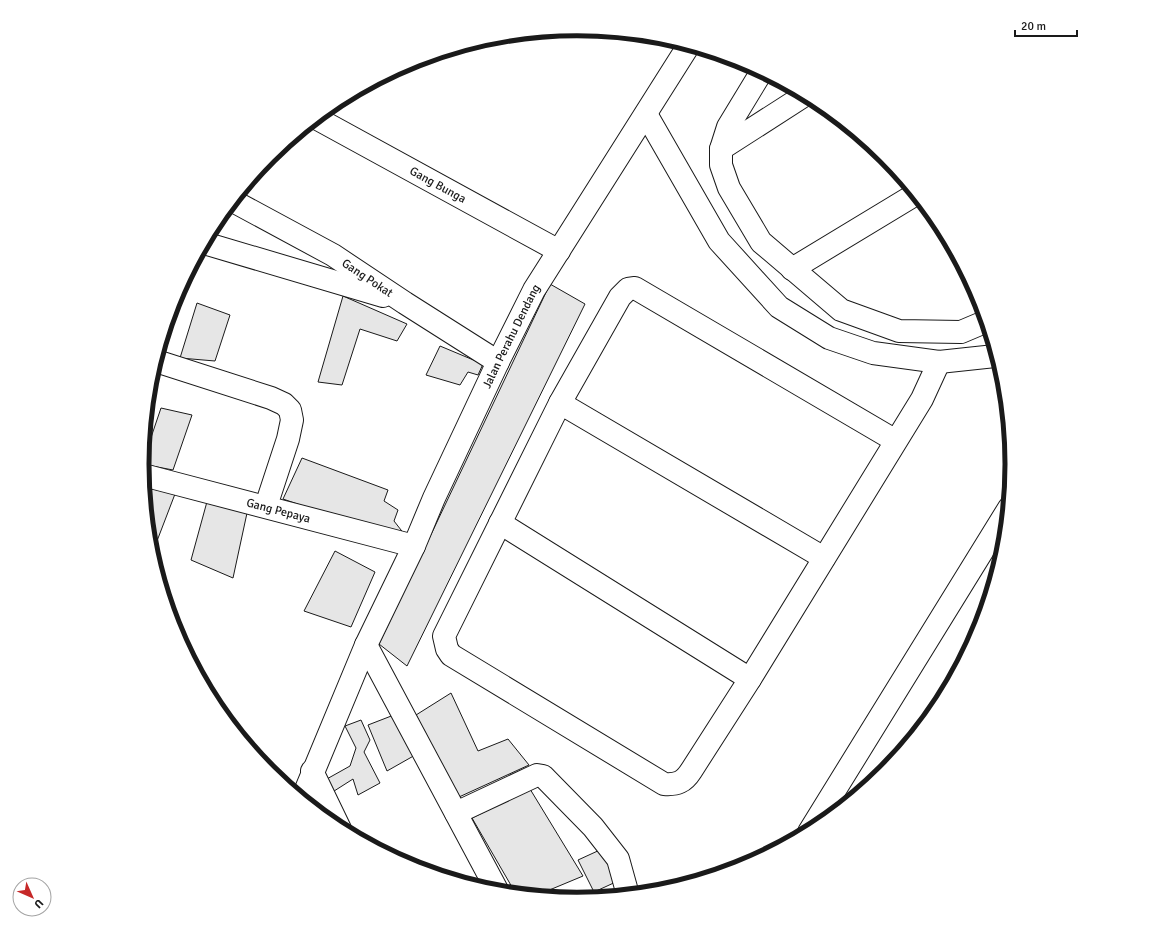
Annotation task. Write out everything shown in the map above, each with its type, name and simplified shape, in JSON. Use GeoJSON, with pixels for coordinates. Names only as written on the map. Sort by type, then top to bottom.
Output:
{"type":"FeatureCollection","features":[{"type":"Feature","properties":{"kind":"street","name":"Jalan Perahu Dendang"},"geometry":{"type":"LineString","coordinates":[[304,794],[312,771],[366,645],[414,546],[434,498],[498,362],[534,290],[686,50]]}},
{"type":"Feature","properties":{"kind":"street"},"geometry":{"type":"LineString","coordinates":[[759,76],[728,127],[721,149],[721,165],[729,188],[761,242],[842,310],[899,331],[960,332],[982,324]]}},
{"type":"Feature","properties":{"kind":"street"},"geometry":{"type":"LineString","coordinates":[[721,149],[800,98]]}},
{"type":"Feature","properties":{"kind":"street"},"geometry":{"type":"LineString","coordinates":[[646,114],[719,241],[779,307],[829,338],[873,353],[939,362],[992,356]]}},
{"type":"Feature","properties":{"kind":"street","name":"Gang Bunga"},"geometry":{"type":"LineString","coordinates":[[322,121],[559,251]]}},
{"type":"Feature","properties":{"kind":"street"},"geometry":{"type":"LineString","coordinates":[[792,268],[911,197]]}},
{"type":"Feature","properties":{"kind":"street","name":"Gang Pokat"},"geometry":{"type":"LineString","coordinates":[[238,204],[333,255],[498,362]]}},
{"type":"Feature","properties":{"kind":"street"},"geometry":{"type":"LineString","coordinates":[[209,245],[405,303]]}},
{"type":"Feature","properties":{"kind":"street"},"geometry":{"type":"LineString","coordinates":[[322,278],[333,255]]}},
{"type":"Feature","properties":{"kind":"street"},"geometry":{"type":"LineString","coordinates":[[896,442],[635,288],[628,289],[620,297],[560,403],[444,636],[447,649],[451,655],[664,784],[670,785],[681,782],[686,778],[750,679],[896,442],[922,399],[939,362]]}},
{"type":"Feature","properties":{"kind":"street"},"geometry":{"type":"LineString","coordinates":[[162,363],[270,398],[284,404],[290,410],[292,420],[288,439],[266,506]]}},
{"type":"Feature","properties":{"kind":"street"},"geometry":{"type":"LineString","coordinates":[[560,403],[824,558]]}},
{"type":"Feature","properties":{"kind":"street","name":"Gang Pepaya"},"geometry":{"type":"LineString","coordinates":[[149,477],[414,546]]}},
{"type":"Feature","properties":{"kind":"street"},"geometry":{"type":"LineString","coordinates":[[500,523],[750,679]]}},
{"type":"Feature","properties":{"kind":"street"},"geometry":{"type":"LineString","coordinates":[[816,821],[997,544]]}},
{"type":"Feature","properties":{"kind":"street"},"geometry":{"type":"LineString","coordinates":[[366,645],[494,885]]}},
{"type":"Feature","properties":{"kind":"street"},"geometry":{"type":"LineString","coordinates":[[312,771],[334,817]]}},
{"type":"Feature","properties":{"kind":"street"},"geometry":{"type":"LineString","coordinates":[[456,814],[537,775],[544,776],[593,827],[618,859],[627,890]]}},
{"type":"Feature","properties":{"kind":"building"},"geometry":{"type":"Polygon","coordinates":[[[550,284],[585,304],[407,666],[379,644],[550,284]]]}},
{"type":"Feature","properties":{"kind":"building"},"geometry":{"type":"Polygon","coordinates":[[[343,296],[407,324],[397,341],[360,329],[342,385],[318,382],[343,296]]]}},
{"type":"Feature","properties":{"kind":"building"},"geometry":{"type":"Polygon","coordinates":[[[197,303],[230,315],[215,361],[180,358],[197,303]]]}},
{"type":"Feature","properties":{"kind":"building"},"geometry":{"type":"Polygon","coordinates":[[[440,346],[483,364],[478,375],[468,372],[460,385],[426,375],[440,346]]]}},
{"type":"Feature","properties":{"kind":"building"},"geometry":{"type":"Polygon","coordinates":[[[161,408],[192,415],[173,470],[149,465],[150,441],[161,408]]]}},
{"type":"Feature","properties":{"kind":"building"},"geometry":{"type":"Polygon","coordinates":[[[302,458],[388,490],[384,501],[398,510],[394,521],[412,544],[283,499],[302,458]]]}},
{"type":"Feature","properties":{"kind":"building"},"geometry":{"type":"Polygon","coordinates":[[[150,488],[175,494],[156,543],[150,488]]]}},
{"type":"Feature","properties":{"kind":"building"},"geometry":{"type":"Polygon","coordinates":[[[208,498],[247,513],[233,578],[191,560],[208,498]]]}},
{"type":"Feature","properties":{"kind":"building"},"geometry":{"type":"Polygon","coordinates":[[[335,551],[375,572],[351,627],[304,611],[335,551]]]}},
{"type":"Feature","properties":{"kind":"building"},"geometry":{"type":"Polygon","coordinates":[[[451,693],[478,751],[508,739],[529,765],[459,797],[416,715],[451,693]]]}},
{"type":"Feature","properties":{"kind":"building"},"geometry":{"type":"Polygon","coordinates":[[[399,713],[417,754],[387,771],[368,725],[399,713]]]}},
{"type":"Feature","properties":{"kind":"building"},"geometry":{"type":"Polygon","coordinates":[[[361,720],[370,740],[364,752],[380,783],[358,795],[353,779],[331,793],[325,780],[350,766],[356,748],[345,726],[361,720]]]}},
{"type":"Feature","properties":{"kind":"building"},"geometry":{"type":"Polygon","coordinates":[[[530,789],[583,876],[546,892],[512,888],[472,818],[530,789]]]}},
{"type":"Feature","properties":{"kind":"building"},"geometry":{"type":"Polygon","coordinates":[[[602,849],[618,881],[594,892],[578,860],[602,849]]]}}]}
